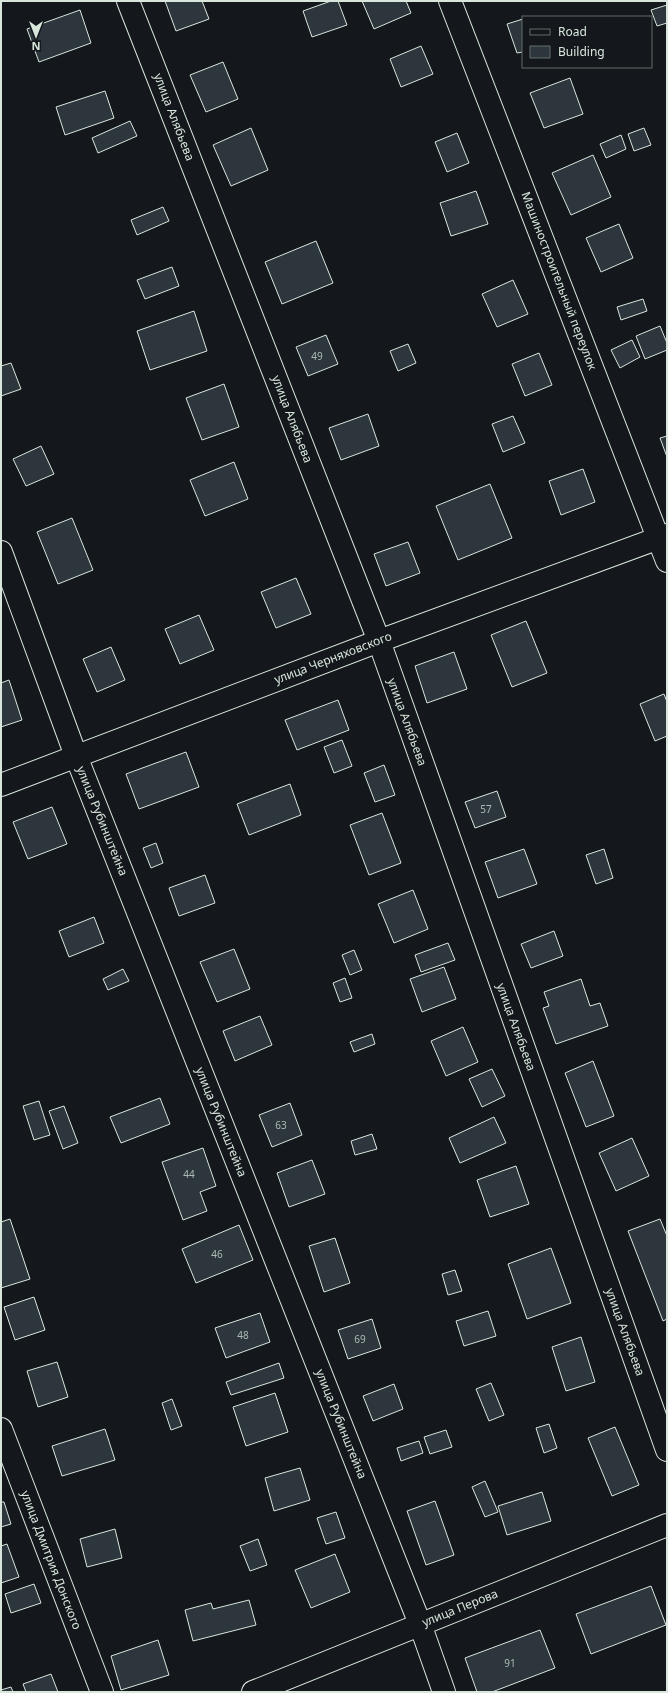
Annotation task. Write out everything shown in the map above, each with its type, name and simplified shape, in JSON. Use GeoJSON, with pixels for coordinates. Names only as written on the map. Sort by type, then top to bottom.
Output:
{"type":"FeatureCollection","features":[{"type":"Feature","properties":{"kind":"street","name":"улица Алябьева"},"geometry":{"type":"LineString","coordinates":[[128,1],[378,640],[667,1450]]}},
{"type":"Feature","properties":{"kind":"street","name":"Машиностроительный переулок"},"geometry":{"type":"LineString","coordinates":[[450,1],[663,537],[667,561]]}},
{"type":"Feature","properties":{"kind":"street","name":"улица Черняховского"},"geometry":{"type":"LineString","coordinates":[[1,785],[378,640],[663,537]]}},
{"type":"Feature","properties":{"kind":"street","name":"улица Рубинштейна"},"geometry":{"type":"LineString","coordinates":[[1,552],[76,756],[420,1624],[444,1692]]}},
{"type":"Feature","properties":{"kind":"street","name":"улица Дмитрия Донского"},"geometry":{"type":"LineString","coordinates":[[1,1429],[102,1692]]}},
{"type":"Feature","properties":{"kind":"street","name":"улица Перова"},"geometry":{"type":"LineString","coordinates":[[253,1692],[667,1525]]}},
{"type":"Feature","properties":{"kind":"building"},"geometry":{"type":"Polygon","coordinates":[[[165,1],[202,1],[209,19],[176,31],[165,1]]]}},
{"type":"Feature","properties":{"kind":"building"},"geometry":{"type":"Polygon","coordinates":[[[331,1],[338,1],[347,25],[312,37],[303,11],[331,1]]]}},
{"type":"Feature","properties":{"kind":"building"},"geometry":{"type":"Polygon","coordinates":[[[362,1],[406,1],[411,13],[374,29],[362,1]]]}},
{"type":"Feature","properties":{"kind":"building"},"geometry":{"type":"Polygon","coordinates":[[[667,5],[667,23],[657,26],[651,10],[667,5]]]}},
{"type":"Feature","properties":{"kind":"building"},"geometry":{"type":"Polygon","coordinates":[[[80,10],[91,43],[39,62],[27,29],[80,10]]]}},
{"type":"Feature","properties":{"kind":"building"},"geometry":{"type":"Polygon","coordinates":[[[522,19],[522,52],[517,53],[507,24],[522,19]]]}},
{"type":"Feature","properties":{"kind":"building"},"geometry":{"type":"Polygon","coordinates":[[[421,46],[433,74],[401,87],[390,59],[421,46]]]}},
{"type":"Feature","properties":{"kind":"building"},"geometry":{"type":"Polygon","coordinates":[[[223,62],[238,99],[206,112],[190,75],[223,62]]]}},
{"type":"Feature","properties":{"kind":"building"},"geometry":{"type":"Polygon","coordinates":[[[570,78],[583,114],[544,128],[530,93],[570,78]]]}},
{"type":"Feature","properties":{"kind":"building"},"geometry":{"type":"Polygon","coordinates":[[[105,91],[114,118],[65,135],[56,107],[105,91]]]}},
{"type":"Feature","properties":{"kind":"building"},"geometry":{"type":"Polygon","coordinates":[[[130,121],[137,136],[98,153],[92,138],[130,121]]]}},
{"type":"Feature","properties":{"kind":"building"},"geometry":{"type":"Polygon","coordinates":[[[251,128],[268,170],[231,186],[213,145],[251,128]]]}},
{"type":"Feature","properties":{"kind":"building"},"geometry":{"type":"Polygon","coordinates":[[[644,128],[651,145],[634,151],[628,134],[644,128]]]}},
{"type":"Feature","properties":{"kind":"building"},"geometry":{"type":"Polygon","coordinates":[[[457,133],[469,163],[447,172],[435,142],[457,133]]]}},
{"type":"Feature","properties":{"kind":"building"},"geometry":{"type":"Polygon","coordinates":[[[621,135],[626,149],[606,158],[600,144],[621,135]]]}},
{"type":"Feature","properties":{"kind":"building"},"geometry":{"type":"Polygon","coordinates":[[[593,155],[611,197],[571,215],[552,173],[593,155]]]}},
{"type":"Feature","properties":{"kind":"building"},"geometry":{"type":"Polygon","coordinates":[[[476,191],[488,224],[451,236],[440,203],[476,191]]]}},
{"type":"Feature","properties":{"kind":"building"},"geometry":{"type":"Polygon","coordinates":[[[163,207],[169,221],[137,235],[131,220],[163,207]]]}},
{"type":"Feature","properties":{"kind":"building"},"geometry":{"type":"Polygon","coordinates":[[[619,224],[633,258],[601,272],[586,238],[619,224]]]}},
{"type":"Feature","properties":{"kind":"building"},"geometry":{"type":"Polygon","coordinates":[[[316,241],[333,283],[282,304],[265,262],[316,241]]]}},
{"type":"Feature","properties":{"kind":"building"},"geometry":{"type":"Polygon","coordinates":[[[172,267],[179,286],[145,299],[137,280],[172,267]]]}},
{"type":"Feature","properties":{"kind":"building"},"geometry":{"type":"Polygon","coordinates":[[[513,280],[528,314],[497,327],[482,294],[513,280]]]}},
{"type":"Feature","properties":{"kind":"building"},"geometry":{"type":"Polygon","coordinates":[[[643,299],[647,311],[621,320],[617,307],[643,299]]]}},
{"type":"Feature","properties":{"kind":"building"},"geometry":{"type":"Polygon","coordinates":[[[194,311],[207,351],[150,370],[137,331],[194,311]]]}},
{"type":"Feature","properties":{"kind":"building"},"geometry":{"type":"Polygon","coordinates":[[[660,326],[667,343],[667,350],[645,359],[636,336],[660,326]]]}},
{"type":"Feature","properties":{"kind":"building"},"geometry":{"type":"Polygon","coordinates":[[[326,335],[338,364],[308,376],[296,347],[326,335]]]}},
{"type":"Feature","properties":{"kind":"building"},"geometry":{"type":"Polygon","coordinates":[[[632,340],[640,357],[620,368],[611,350],[632,340]]]}},
{"type":"Feature","properties":{"kind":"building"},"geometry":{"type":"Polygon","coordinates":[[[408,344],[416,363],[398,371],[390,351],[408,344]]]}},
{"type":"Feature","properties":{"kind":"building"},"geometry":{"type":"Polygon","coordinates":[[[539,353],[552,385],[525,396],[512,364],[539,353]]]}},
{"type":"Feature","properties":{"kind":"building"},"geometry":{"type":"Polygon","coordinates":[[[11,363],[21,389],[1,396],[1,366],[11,363]]]}},
{"type":"Feature","properties":{"kind":"building"},"geometry":{"type":"Polygon","coordinates":[[[224,384],[239,427],[202,440],[186,398],[224,384]]]}},
{"type":"Feature","properties":{"kind":"building"},"geometry":{"type":"Polygon","coordinates":[[[368,414],[379,446],[341,460],[329,428],[368,414]]]}},
{"type":"Feature","properties":{"kind":"building"},"geometry":{"type":"Polygon","coordinates":[[[513,416],[525,443],[503,452],[492,424],[513,416]]]}},
{"type":"Feature","properties":{"kind":"building"},"geometry":{"type":"Polygon","coordinates":[[[667,436],[667,457],[660,438],[667,436]]]}},
{"type":"Feature","properties":{"kind":"building"},"geometry":{"type":"Polygon","coordinates":[[[41,446],[54,474],[26,486],[13,459],[41,446]]]}},
{"type":"Feature","properties":{"kind":"building"},"geometry":{"type":"Polygon","coordinates":[[[234,462],[248,499],[205,516],[190,480],[234,462]]]}},
{"type":"Feature","properties":{"kind":"building"},"geometry":{"type":"Polygon","coordinates":[[[583,469],[595,502],[561,515],[549,481],[583,469]]]}},
{"type":"Feature","properties":{"kind":"building"},"geometry":{"type":"Polygon","coordinates":[[[490,484],[512,538],[458,560],[436,506],[490,484]]]}},
{"type":"Feature","properties":{"kind":"building"},"geometry":{"type":"Polygon","coordinates":[[[72,518],[93,570],[58,584],[37,532],[72,518]]]}},
{"type":"Feature","properties":{"kind":"building"},"geometry":{"type":"Polygon","coordinates":[[[408,542],[420,573],[386,586],[374,554],[408,542]]]}},
{"type":"Feature","properties":{"kind":"building"},"geometry":{"type":"Polygon","coordinates":[[[296,578],[311,614],[276,628],[261,592],[296,578]]]}},
{"type":"Feature","properties":{"kind":"building"},"geometry":{"type":"Polygon","coordinates":[[[199,615],[214,650],[180,664],[165,629],[199,615]]]}},
{"type":"Feature","properties":{"kind":"building"},"geometry":{"type":"Polygon","coordinates":[[[526,621],[547,673],[512,687],[491,635],[526,621]]]}},
{"type":"Feature","properties":{"kind":"building"},"geometry":{"type":"Polygon","coordinates":[[[111,647],[125,680],[97,692],[83,659],[111,647]]]}},
{"type":"Feature","properties":{"kind":"building"},"geometry":{"type":"Polygon","coordinates":[[[454,652],[467,689],[427,703],[415,666],[454,652]]]}},
{"type":"Feature","properties":{"kind":"building"},"geometry":{"type":"Polygon","coordinates":[[[9,680],[22,720],[1,727],[1,683],[9,680]]]}},
{"type":"Feature","properties":{"kind":"building"},"geometry":{"type":"Polygon","coordinates":[[[664,694],[667,702],[667,736],[655,741],[640,704],[664,694]]]}},
{"type":"Feature","properties":{"kind":"building"},"geometry":{"type":"Polygon","coordinates":[[[338,700],[349,730],[297,750],[285,720],[338,700]]]}},
{"type":"Feature","properties":{"kind":"building"},"geometry":{"type":"Polygon","coordinates":[[[342,740],[352,766],[334,773],[324,747],[342,740]]]}},
{"type":"Feature","properties":{"kind":"building"},"geometry":{"type":"Polygon","coordinates":[[[186,752],[199,787],[139,809],[126,774],[186,752]]]}},
{"type":"Feature","properties":{"kind":"building"},"geometry":{"type":"Polygon","coordinates":[[[384,765],[395,795],[375,802],[364,773],[384,765]]]}},
{"type":"Feature","properties":{"kind":"building"},"geometry":{"type":"Polygon","coordinates":[[[290,784],[301,815],[249,835],[237,804],[290,784]]]}},
{"type":"Feature","properties":{"kind":"building"},"geometry":{"type":"Polygon","coordinates":[[[497,791],[506,817],[475,828],[465,802],[497,791]]]}},
{"type":"Feature","properties":{"kind":"building"},"geometry":{"type":"Polygon","coordinates":[[[52,807],[67,844],[28,859],[13,822],[52,807]]]}},
{"type":"Feature","properties":{"kind":"building"},"geometry":{"type":"Polygon","coordinates":[[[382,813],[401,863],[369,875],[350,825],[382,813]]]}},
{"type":"Feature","properties":{"kind":"building"},"geometry":{"type":"Polygon","coordinates":[[[156,843],[163,863],[151,868],[143,848],[156,843]]]}},
{"type":"Feature","properties":{"kind":"building"},"geometry":{"type":"Polygon","coordinates":[[[524,849],[537,884],[498,898],[485,862],[524,849]]]}},
{"type":"Feature","properties":{"kind":"building"},"geometry":{"type":"Polygon","coordinates":[[[604,849],[613,878],[596,884],[586,855],[604,849]]]}},
{"type":"Feature","properties":{"kind":"building"},"geometry":{"type":"Polygon","coordinates":[[[205,875],[215,903],[179,916],[169,888],[205,875]]]}},
{"type":"Feature","properties":{"kind":"building"},"geometry":{"type":"Polygon","coordinates":[[[413,890],[428,929],[394,943],[378,904],[413,890]]]}},
{"type":"Feature","properties":{"kind":"building"},"geometry":{"type":"Polygon","coordinates":[[[94,917],[104,943],[69,957],[59,931],[94,917]]]}},
{"type":"Feature","properties":{"kind":"building"},"geometry":{"type":"Polygon","coordinates":[[[554,931],[563,956],[531,968],[521,944],[554,931]]]}},
{"type":"Feature","properties":{"kind":"building"},"geometry":{"type":"Polygon","coordinates":[[[448,943],[455,960],[421,972],[415,955],[448,943]]]}},
{"type":"Feature","properties":{"kind":"building"},"geometry":{"type":"Polygon","coordinates":[[[234,949],[250,989],[217,1002],[200,962],[234,949]]]}},
{"type":"Feature","properties":{"kind":"building"},"geometry":{"type":"Polygon","coordinates":[[[354,950],[362,970],[350,975],[342,955],[354,950]]]}},
{"type":"Feature","properties":{"kind":"building"},"geometry":{"type":"Polygon","coordinates":[[[444,967],[456,999],[422,1012],[410,979],[444,967]]]}},
{"type":"Feature","properties":{"kind":"building"},"geometry":{"type":"Polygon","coordinates":[[[123,969],[129,981],[108,990],[103,979],[123,969]]]}},
{"type":"Feature","properties":{"kind":"building"},"geometry":{"type":"Polygon","coordinates":[[[345,978],[352,998],[340,1002],[333,983],[345,978]]]}},
{"type":"Feature","properties":{"kind":"building"},"geometry":{"type":"Polygon","coordinates":[[[581,979],[590,1006],[600,1003],[608,1026],[556,1044],[543,1008],[549,1006],[544,992],[581,979]]]}},
{"type":"Feature","properties":{"kind":"building"},"geometry":{"type":"Polygon","coordinates":[[[260,1016],[272,1045],[235,1061],[223,1031],[260,1016]]]}},
{"type":"Feature","properties":{"kind":"building"},"geometry":{"type":"Polygon","coordinates":[[[463,1027],[478,1062],[446,1076],[431,1041],[463,1027]]]}},
{"type":"Feature","properties":{"kind":"building"},"geometry":{"type":"Polygon","coordinates":[[[372,1034],[375,1044],[354,1052],[350,1042],[372,1034]]]}},
{"type":"Feature","properties":{"kind":"building"},"geometry":{"type":"Polygon","coordinates":[[[593,1061],[614,1116],[586,1127],[565,1073],[593,1061]]]}},
{"type":"Feature","properties":{"kind":"building"},"geometry":{"type":"Polygon","coordinates":[[[492,1069],[505,1096],[482,1107],[469,1079],[492,1069]]]}},
{"type":"Feature","properties":{"kind":"building"},"geometry":{"type":"Polygon","coordinates":[[[160,1098],[170,1124],[121,1143],[110,1117],[160,1098]]]}},
{"type":"Feature","properties":{"kind":"building"},"geometry":{"type":"Polygon","coordinates":[[[39,1101],[50,1135],[34,1140],[23,1106],[39,1101]]]}},
{"type":"Feature","properties":{"kind":"building"},"geometry":{"type":"Polygon","coordinates":[[[290,1103],[302,1135],[272,1147],[259,1115],[290,1103]]]}},
{"type":"Feature","properties":{"kind":"building"},"geometry":{"type":"Polygon","coordinates":[[[64,1106],[78,1143],[63,1149],[49,1111],[64,1106]]]}},
{"type":"Feature","properties":{"kind":"building"},"geometry":{"type":"Polygon","coordinates":[[[494,1117],[506,1143],[460,1163],[449,1138],[494,1117]]]}},
{"type":"Feature","properties":{"kind":"building"},"geometry":{"type":"Polygon","coordinates":[[[372,1134],[377,1149],[355,1155],[351,1141],[372,1134]]]}},
{"type":"Feature","properties":{"kind":"building"},"geometry":{"type":"Polygon","coordinates":[[[632,1138],[649,1176],[616,1191],[599,1153],[632,1138]]]}},
{"type":"Feature","properties":{"kind":"building"},"geometry":{"type":"Polygon","coordinates":[[[203,1148],[216,1186],[200,1192],[207,1211],[183,1220],[162,1162],[203,1148]]]}},
{"type":"Feature","properties":{"kind":"building"},"geometry":{"type":"Polygon","coordinates":[[[312,1160],[325,1194],[289,1207],[277,1173],[312,1160]]]}},
{"type":"Feature","properties":{"kind":"building"},"geometry":{"type":"Polygon","coordinates":[[[516,1166],[529,1204],[490,1217],[477,1180],[516,1166]]]}},
{"type":"Feature","properties":{"kind":"building"},"geometry":{"type":"Polygon","coordinates":[[[10,1219],[30,1279],[1,1288],[1,1222],[10,1219]]]}},
{"type":"Feature","properties":{"kind":"building"},"geometry":{"type":"Polygon","coordinates":[[[660,1219],[667,1236],[667,1319],[663,1321],[628,1231],[660,1219]]]}},
{"type":"Feature","properties":{"kind":"building"},"geometry":{"type":"Polygon","coordinates":[[[239,1225],[253,1260],[196,1283],[182,1249],[239,1225]]]}},
{"type":"Feature","properties":{"kind":"building"},"geometry":{"type":"Polygon","coordinates":[[[335,1238],[350,1283],[324,1292],[309,1246],[335,1238]]]}},
{"type":"Feature","properties":{"kind":"building"},"geometry":{"type":"Polygon","coordinates":[[[551,1248],[571,1303],[527,1319],[508,1264],[551,1248]]]}},
{"type":"Feature","properties":{"kind":"building"},"geometry":{"type":"Polygon","coordinates":[[[455,1270],[462,1291],[448,1295],[442,1274],[455,1270]]]}},
{"type":"Feature","properties":{"kind":"building"},"geometry":{"type":"Polygon","coordinates":[[[34,1297],[45,1330],[15,1340],[4,1307],[34,1297]]]}},
{"type":"Feature","properties":{"kind":"building"},"geometry":{"type":"Polygon","coordinates":[[[488,1311],[496,1336],[464,1346],[456,1321],[488,1311]]]}},
{"type":"Feature","properties":{"kind":"building"},"geometry":{"type":"Polygon","coordinates":[[[260,1313],[270,1342],[226,1358],[215,1328],[260,1313]]]}},
{"type":"Feature","properties":{"kind":"building"},"geometry":{"type":"Polygon","coordinates":[[[372,1319],[381,1348],[348,1359],[338,1330],[372,1319]]]}},
{"type":"Feature","properties":{"kind":"building"},"geometry":{"type":"Polygon","coordinates":[[[581,1337],[595,1382],[566,1391],[552,1347],[581,1337]]]}},
{"type":"Feature","properties":{"kind":"building"},"geometry":{"type":"Polygon","coordinates":[[[57,1362],[68,1397],[38,1407],[27,1371],[57,1362]]]}},
{"type":"Feature","properties":{"kind":"building"},"geometry":{"type":"Polygon","coordinates":[[[279,1363],[284,1378],[231,1395],[226,1382],[279,1363]]]}},
{"type":"Feature","properties":{"kind":"building"},"geometry":{"type":"Polygon","coordinates":[[[491,1383],[504,1415],[489,1421],[476,1389],[491,1383]]]}},
{"type":"Feature","properties":{"kind":"building"},"geometry":{"type":"Polygon","coordinates":[[[394,1384],[403,1409],[373,1421],[363,1396],[394,1384]]]}},
{"type":"Feature","properties":{"kind":"building"},"geometry":{"type":"Polygon","coordinates":[[[275,1393],[288,1432],[246,1446],[233,1407],[275,1393]]]}},
{"type":"Feature","properties":{"kind":"building"},"geometry":{"type":"Polygon","coordinates":[[[172,1399],[182,1426],[171,1430],[162,1403],[172,1399]]]}},
{"type":"Feature","properties":{"kind":"building"},"geometry":{"type":"Polygon","coordinates":[[[549,1424],[557,1448],[544,1453],[536,1428],[549,1424]]]}},
{"type":"Feature","properties":{"kind":"building"},"geometry":{"type":"Polygon","coordinates":[[[615,1427],[639,1485],[612,1496],[588,1438],[615,1427]]]}},
{"type":"Feature","properties":{"kind":"building"},"geometry":{"type":"Polygon","coordinates":[[[105,1429],[115,1460],[62,1476],[52,1446],[105,1429]]]}},
{"type":"Feature","properties":{"kind":"building"},"geometry":{"type":"Polygon","coordinates":[[[446,1430],[452,1447],[430,1454],[424,1437],[446,1430]]]}},
{"type":"Feature","properties":{"kind":"building"},"geometry":{"type":"Polygon","coordinates":[[[419,1441],[423,1453],[401,1461],[397,1448],[419,1441]]]}},
{"type":"Feature","properties":{"kind":"building"},"geometry":{"type":"Polygon","coordinates":[[[300,1468],[310,1500],[274,1511],[265,1478],[300,1468]]]}},
{"type":"Feature","properties":{"kind":"building"},"geometry":{"type":"Polygon","coordinates":[[[485,1481],[498,1512],[485,1517],[472,1487],[485,1481]]]}},
{"type":"Feature","properties":{"kind":"building"},"geometry":{"type":"Polygon","coordinates":[[[542,1492],[551,1521],[507,1535],[498,1506],[542,1492]]]}},
{"type":"Feature","properties":{"kind":"building"},"geometry":{"type":"Polygon","coordinates":[[[435,1501],[454,1555],[426,1565],[407,1511],[435,1501]]]}},
{"type":"Feature","properties":{"kind":"building"},"geometry":{"type":"Polygon","coordinates":[[[1,1502],[4,1502],[11,1524],[1,1527],[1,1502]]]}},
{"type":"Feature","properties":{"kind":"building"},"geometry":{"type":"Polygon","coordinates":[[[336,1512],[345,1538],[326,1544],[317,1518],[336,1512]]]}},
{"type":"Feature","properties":{"kind":"building"},"geometry":{"type":"Polygon","coordinates":[[[115,1529],[122,1558],[87,1567],[80,1539],[115,1529]]]}},
{"type":"Feature","properties":{"kind":"building"},"geometry":{"type":"Polygon","coordinates":[[[258,1539],[267,1565],[250,1571],[240,1546],[258,1539]]]}},
{"type":"Feature","properties":{"kind":"building"},"geometry":{"type":"Polygon","coordinates":[[[7,1544],[19,1577],[1,1583],[1,1546],[7,1544]]]}},
{"type":"Feature","properties":{"kind":"building"},"geometry":{"type":"Polygon","coordinates":[[[335,1554],[350,1592],[311,1608],[295,1570],[335,1554]]]}},
{"type":"Feature","properties":{"kind":"building"},"geometry":{"type":"Polygon","coordinates":[[[34,1584],[41,1603],[11,1613],[5,1594],[34,1584]]]}},
{"type":"Feature","properties":{"kind":"building"},"geometry":{"type":"Polygon","coordinates":[[[651,1586],[666,1625],[591,1654],[576,1614],[651,1586]]]}},
{"type":"Feature","properties":{"kind":"building"},"geometry":{"type":"Polygon","coordinates":[[[249,1600],[256,1625],[193,1641],[185,1610],[211,1603],[213,1609],[249,1600]]]}},
{"type":"Feature","properties":{"kind":"building"},"geometry":{"type":"Polygon","coordinates":[[[540,1630],[555,1668],[492,1692],[477,1692],[465,1658],[540,1630]]]}},
{"type":"Feature","properties":{"kind":"building"},"geometry":{"type":"Polygon","coordinates":[[[158,1640],[169,1675],[121,1690],[111,1656],[158,1640]]]}},
{"type":"Feature","properties":{"kind":"building"},"geometry":{"type":"Polygon","coordinates":[[[51,1674],[58,1692],[26,1692],[23,1684],[51,1674]]]}},
{"type":"Feature","properties":{"kind":"building"},"geometry":{"type":"Polygon","coordinates":[[[11,1687],[13,1692],[1,1692],[1,1690],[11,1687]]]}}]}
